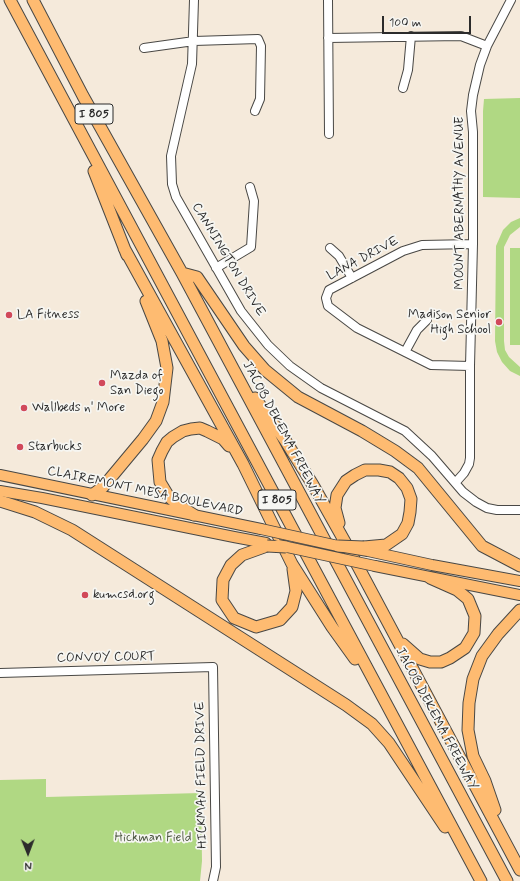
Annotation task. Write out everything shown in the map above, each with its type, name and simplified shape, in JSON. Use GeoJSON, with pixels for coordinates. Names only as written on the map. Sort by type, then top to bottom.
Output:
{"type":"FeatureCollection","features":[{"type":"Feature","properties":{"kind":"highway","name":"I 805"},"geometry":{"type":"LineString","coordinates":[[10,0],[480,881]]}},
{"type":"Feature","properties":{"kind":"highway","name":"JACOB DEKEMA FREEWAY"},"geometry":{"type":"LineString","coordinates":[[33,0],[83,96],[182,273],[507,881]]}},
{"type":"Feature","properties":{"kind":"highway"},"geometry":{"type":"LineString","coordinates":[[73,119],[162,341],[166,368],[163,402],[156,421],[108,481],[92,495]]}},
{"type":"Feature","properties":{"kind":"highway"},"geometry":{"type":"LineString","coordinates":[[124,248],[243,464],[292,564],[332,627],[379,692]]}},
{"type":"Feature","properties":{"kind":"highway"},"geometry":{"type":"LineString","coordinates":[[182,273],[197,277],[244,346],[265,370],[298,397],[368,435],[395,451],[418,468],[482,546],[520,566]]}},
{"type":"Feature","properties":{"kind":"highway"},"geometry":{"type":"LineString","coordinates":[[227,358],[285,440],[313,486],[342,544],[385,619],[509,847],[520,870]]}},
{"type":"Feature","properties":{"kind":"highway"},"geometry":{"type":"LineString","coordinates":[[194,515],[178,505],[169,497],[160,482],[158,460],[167,442],[173,436],[191,428],[207,430],[223,439],[243,464]]}},
{"type":"Feature","properties":{"kind":"highway"},"geometry":{"type":"LineString","coordinates":[[365,470],[390,472],[399,478],[407,488],[411,499],[408,523],[402,534],[386,545],[366,549],[342,544],[335,508],[337,495],[346,481],[365,470]]}},
{"type":"Feature","properties":{"kind":"highway"},"geometry":{"type":"LineString","coordinates":[[0,500],[35,512],[72,530],[372,724],[389,743],[480,881]]}},
{"type":"Feature","properties":{"kind":"highway"},"geometry":{"type":"LineString","coordinates":[[286,547],[266,544],[242,555],[231,565],[223,580],[222,600],[234,618],[256,626],[280,620],[292,607],[296,590],[292,564]]}},
{"type":"Feature","properties":{"kind":"highway"},"geometry":{"type":"LineString","coordinates":[[385,619],[404,645],[420,659],[430,662],[441,662],[465,648],[474,633],[476,626],[472,607],[468,599],[457,590],[430,578]]}},
{"type":"Feature","properties":{"kind":"highway"},"geometry":{"type":"LineString","coordinates":[[509,847],[485,781],[473,756],[468,730],[469,703],[473,679],[482,656],[498,634],[520,610]]}},
{"type":"Feature","properties":{"kind":"main road","name":"CLAIREMONT MESA BOULEVARD"},"geometry":{"type":"LineString","coordinates":[[0,475],[92,495],[342,544]]}},
{"type":"Feature","properties":{"kind":"main road","name":"CLAIREMONT MESA BOULEVARD"},"geometry":{"type":"LineString","coordinates":[[0,491],[42,498],[266,544]]}},
{"type":"Feature","properties":{"kind":"main road"},"geometry":{"type":"LineString","coordinates":[[286,547],[430,578],[520,595]]}},
{"type":"Feature","properties":{"kind":"main road"},"geometry":{"type":"LineString","coordinates":[[366,549],[432,565],[520,581]]}},
{"type":"Feature","properties":{"kind":"street","name":"CANNINGTON DRIVE"},"geometry":{"type":"LineString","coordinates":[[194,0],[194,41],[192,64],[171,156],[172,184],[176,197],[241,311],[268,345],[290,366],[321,388],[405,431],[432,456],[456,482],[463,492],[476,502],[486,508],[497,510],[520,510]]}},
{"type":"Feature","properties":{"kind":"street"},"geometry":{"type":"LineString","coordinates":[[328,0],[329,134]]}},
{"type":"Feature","properties":{"kind":"street","name":"MOUNT ABERNATHY AVENUE"},"geometry":{"type":"LineString","coordinates":[[456,482],[464,473],[469,464],[470,458],[470,366],[473,244],[473,132],[471,111],[480,65],[487,46],[511,0]]}},
{"type":"Feature","properties":{"kind":"street"},"geometry":{"type":"LineString","coordinates":[[403,88],[408,70],[411,36]]}},
{"type":"Feature","properties":{"kind":"street"},"geometry":{"type":"LineString","coordinates":[[328,38],[461,36],[487,46]]}},
{"type":"Feature","properties":{"kind":"street"},"geometry":{"type":"LineString","coordinates":[[144,48],[194,41],[258,40],[261,46],[260,99],[255,110]]}},
{"type":"Feature","properties":{"kind":"street"},"geometry":{"type":"LineString","coordinates":[[216,268],[252,247],[254,201],[250,187]]}},
{"type":"Feature","properties":{"kind":"street","name":"LANA DRIVE"},"geometry":{"type":"LineString","coordinates":[[405,352],[357,328],[328,306],[326,298],[329,290],[403,250],[422,246],[473,244]]}},
{"type":"Feature","properties":{"kind":"street"},"geometry":{"type":"LineString","coordinates":[[330,248],[339,256],[352,278]]}},
{"type":"Feature","properties":{"kind":"street"},"geometry":{"type":"LineString","coordinates":[[427,320],[417,330],[405,352],[432,365],[470,366]]}},
{"type":"Feature","properties":{"kind":"street","name":"CONVOY COURT"},"geometry":{"type":"LineString","coordinates":[[0,673],[213,668]]}},
{"type":"Feature","properties":{"kind":"street","name":"HICKMAN FIELD DRIVE"},"geometry":{"type":"LineString","coordinates":[[213,668],[216,867],[214,881]]}},
{"type":"Feature","properties":{"kind":"green space"},"geometry":{"type":"Polygon","coordinates":[[[520,98],[520,198],[483,197],[484,99],[520,98]]]}},
{"type":"Feature","properties":{"kind":"green space"},"geometry":{"type":"Polygon","coordinates":[[[520,218],[520,227],[510,235],[504,247],[504,341],[505,350],[509,357],[520,367],[520,376],[510,371],[502,362],[497,352],[495,341],[496,246],[503,230],[511,222],[520,218]]]}},
{"type":"Feature","properties":{"kind":"green space"},"geometry":{"type":"Polygon","coordinates":[[[510,248],[520,248],[520,345],[510,345],[510,248]]]}},
{"type":"Feature","properties":{"kind":"green space","name":"Hickman Field"},"geometry":{"type":"Polygon","coordinates":[[[46,779],[46,797],[201,793],[202,861],[200,881],[0,881],[0,780],[46,779]]]}},
{"type":"Feature","properties":{"kind":"place","name":"LA Fitness"},"geometry":{"type":"Point","coordinates":[9,315]}},
{"type":"Feature","properties":{"kind":"place","name":"Madison Senior High School"},"geometry":{"type":"Point","coordinates":[499,322]}},
{"type":"Feature","properties":{"kind":"place","name":"Mazda of San Diego"},"geometry":{"type":"Point","coordinates":[102,383]}},
{"type":"Feature","properties":{"kind":"place","name":"Wallbeds n' More"},"geometry":{"type":"Point","coordinates":[24,408]}},
{"type":"Feature","properties":{"kind":"place","name":"Starbucks"},"geometry":{"type":"Point","coordinates":[20,447]}},
{"type":"Feature","properties":{"kind":"place","name":"kumcsd.org"},"geometry":{"type":"Point","coordinates":[85,595]}}]}
